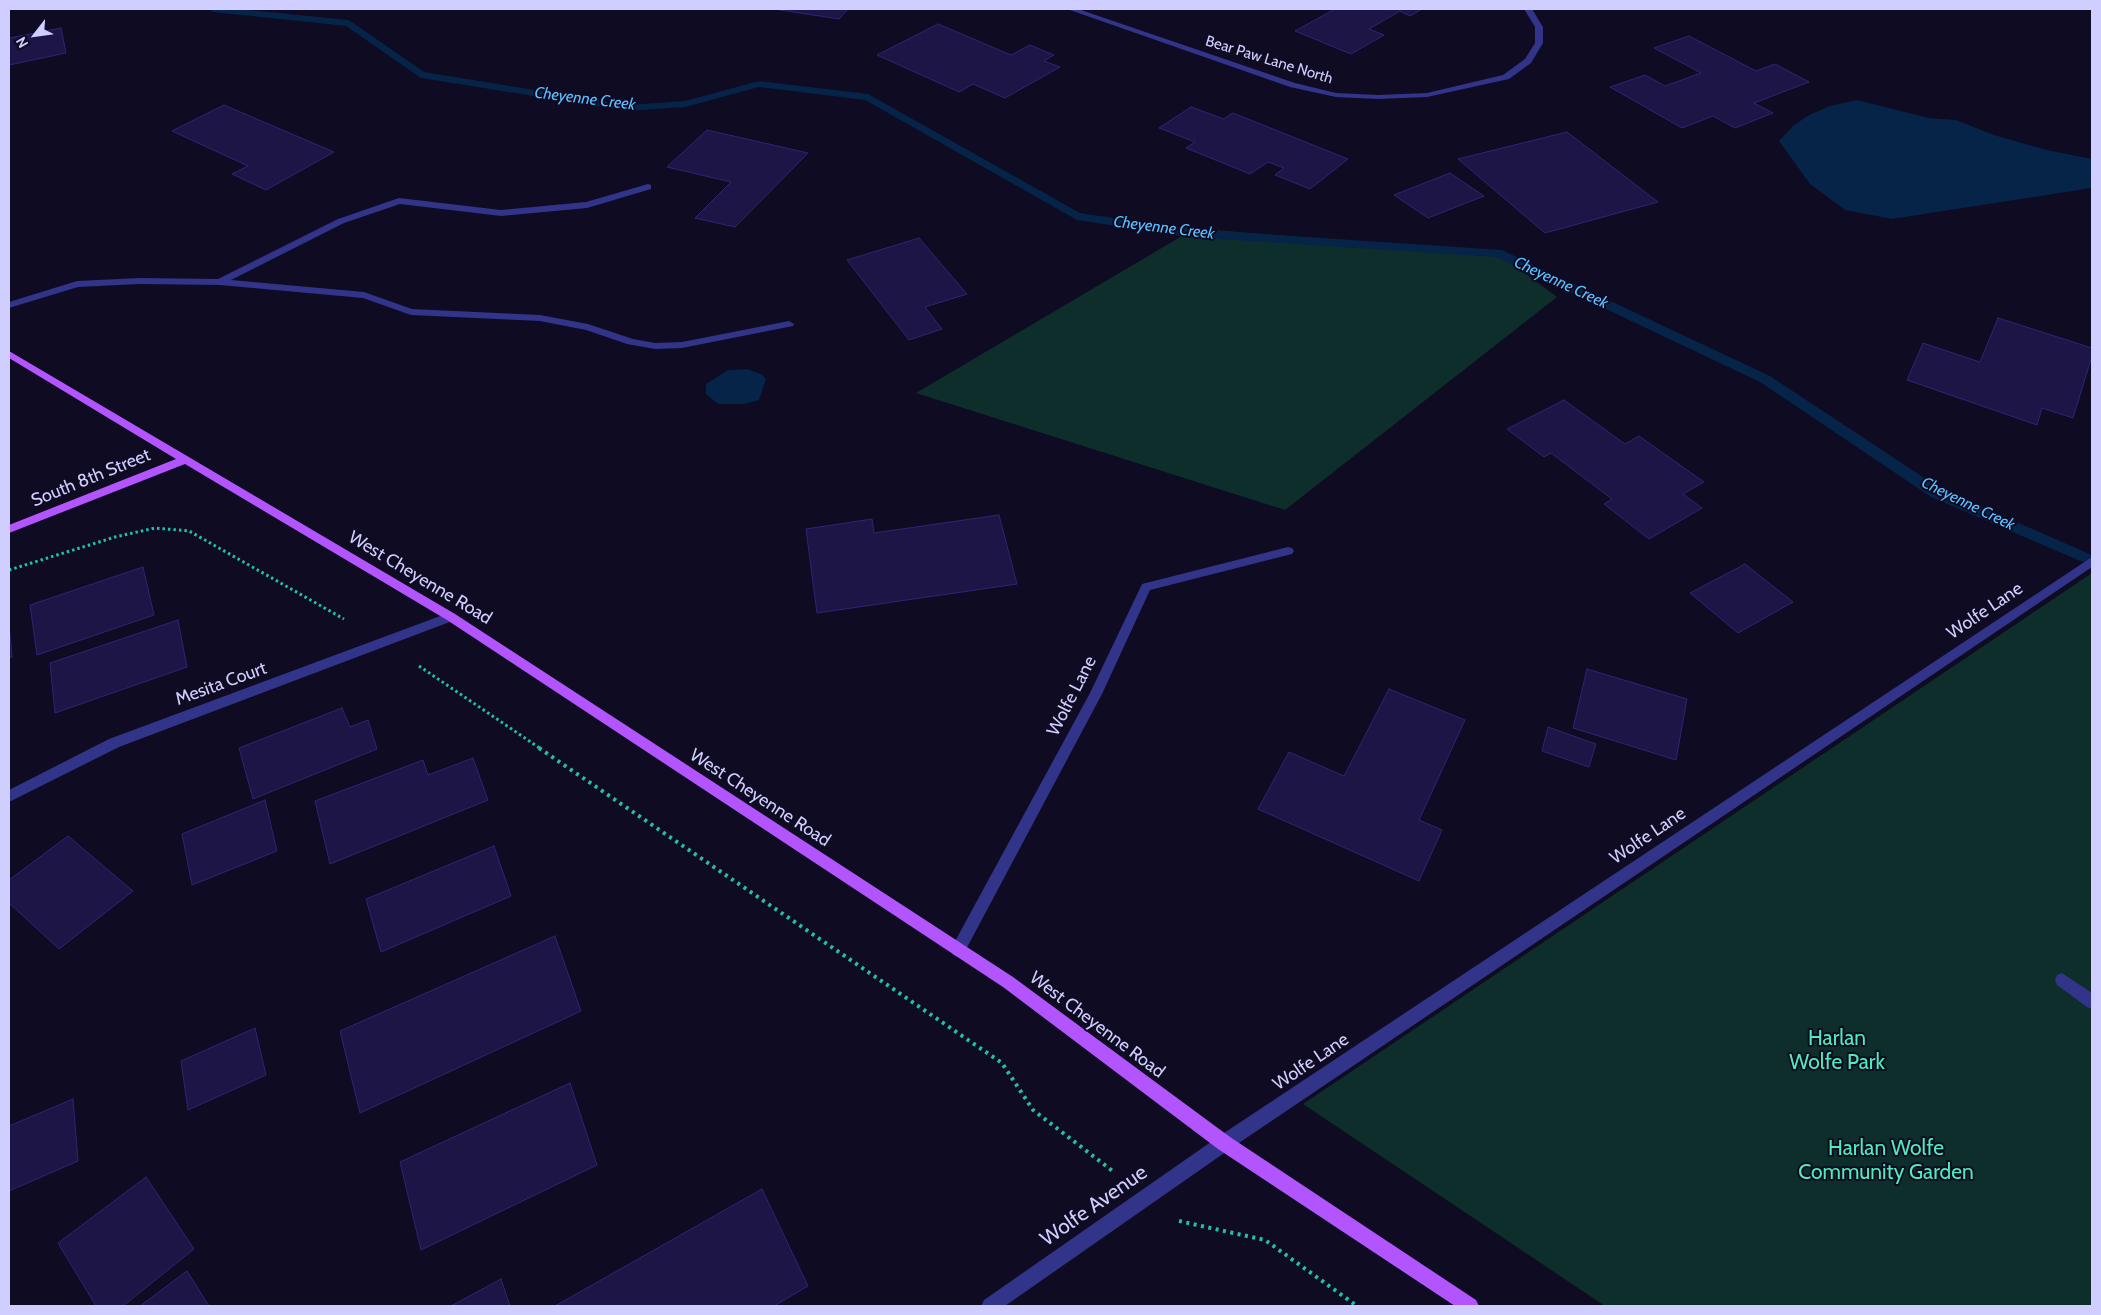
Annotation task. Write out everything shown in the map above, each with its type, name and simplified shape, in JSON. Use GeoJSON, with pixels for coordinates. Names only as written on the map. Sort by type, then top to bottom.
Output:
{"type":"FeatureCollection","features":[{"type":"Feature","properties":{"kind":"main road","name":"West Cheyenne Road"},"geometry":{"type":"LineString","coordinates":[[9,354],[451,617],[1008,982],[1224,1142],[1470,1306]]}},
{"type":"Feature","properties":{"kind":"main road","name":"South 8th Street"},"geometry":{"type":"LineString","coordinates":[[9,530],[186,459]]}},
{"type":"Feature","properties":{"kind":"street","name":"Bear Paw Lane North"},"geometry":{"type":"LineString","coordinates":[[1071,9],[1293,84],[1336,96],[1378,98],[1427,95],[1506,77],[1528,61],[1539,42],[1539,28],[1528,9]]}},
{"type":"Feature","properties":{"kind":"street"},"geometry":{"type":"LineString","coordinates":[[220,282],[341,221],[399,201],[501,213],[587,206],[648,187]]}},
{"type":"Feature","properties":{"kind":"street"},"geometry":{"type":"LineString","coordinates":[[9,306],[77,284],[139,281],[220,282],[364,295],[411,312],[540,318],[588,328],[631,342],[655,346],[682,345],[789,324]]}},
{"type":"Feature","properties":{"kind":"street","name":"Wolfe Lane"},"geometry":{"type":"LineString","coordinates":[[958,950],[1096,694],[1146,587],[1288,551]]}},
{"type":"Feature","properties":{"kind":"street","name":"Wolfe Lane"},"geometry":{"type":"LineString","coordinates":[[1224,1142],[2025,607],[2092,560]]}},
{"type":"Feature","properties":{"kind":"street","name":"Mesita Court"},"geometry":{"type":"LineString","coordinates":[[9,796],[114,743],[451,617]]}},
{"type":"Feature","properties":{"kind":"street"},"geometry":{"type":"LineString","coordinates":[[2062,980],[2092,1002]]}},
{"type":"Feature","properties":{"kind":"street","name":"Wolfe Avenue"},"geometry":{"type":"LineString","coordinates":[[990,1306],[1224,1142]]}},
{"type":"Feature","properties":{"kind":"path"},"geometry":{"type":"LineString","coordinates":[[9,570],[115,537],[155,528],[189,531],[385,642],[1002,1063],[1033,1110],[1181,1223],[1265,1240],[1357,1306]]}},
{"type":"Feature","properties":{"kind":"green space"},"geometry":{"type":"Polygon","coordinates":[[[1078,219],[1498,253],[1557,297],[1285,510],[916,393],[1187,233],[1078,219]]]}},
{"type":"Feature","properties":{"kind":"green space","name":"Harlan Wolfe Park"},"geometry":{"type":"Polygon","coordinates":[[[2092,573],[2092,1306],[1605,1306],[1303,1104],[2092,573]]]}},
{"type":"Feature","properties":{"kind":"water"},"geometry":{"type":"Polygon","coordinates":[[[1857,100],[1929,118],[1956,120],[1994,135],[2047,150],[2092,159],[2092,188],[1892,219],[1845,210],[1810,184],[1779,141],[1794,125],[1809,115],[1830,106],[1857,100]]]}},
{"type":"Feature","properties":{"kind":"water"},"geometry":{"type":"Polygon","coordinates":[[[747,369],[761,374],[766,379],[759,400],[744,404],[718,404],[706,394],[706,384],[728,370],[747,369]]]}},
{"type":"Feature","properties":{"kind":"building"},"geometry":{"type":"Polygon","coordinates":[[[774,9],[848,9],[839,19],[774,9]]]}},
{"type":"Feature","properties":{"kind":"building"},"geometry":{"type":"Polygon","coordinates":[[[1335,9],[1422,9],[1410,16],[1400,11],[1369,29],[1384,35],[1351,54],[1295,31],[1335,9]]]}},
{"type":"Feature","properties":{"kind":"building"},"geometry":{"type":"Polygon","coordinates":[[[938,24],[1011,55],[1030,45],[1054,55],[1044,61],[1060,67],[1005,98],[973,84],[959,92],[877,55],[938,24]]]}},
{"type":"Feature","properties":{"kind":"building"},"geometry":{"type":"Polygon","coordinates":[[[61,28],[66,53],[9,65],[9,38],[61,28]]]}},
{"type":"Feature","properties":{"kind":"building"},"geometry":{"type":"Polygon","coordinates":[[[1689,36],[1756,71],[1775,64],[1809,82],[1754,103],[1773,113],[1735,128],[1713,116],[1682,128],[1610,87],[1645,75],[1665,86],[1701,73],[1654,48],[1689,36]]]}},
{"type":"Feature","properties":{"kind":"building"},"geometry":{"type":"Polygon","coordinates":[[[224,105],[334,152],[266,190],[232,174],[248,166],[172,131],[224,105]]]}},
{"type":"Feature","properties":{"kind":"building"},"geometry":{"type":"Polygon","coordinates":[[[1191,107],[1224,119],[1233,113],[1348,159],[1310,189],[1275,175],[1284,168],[1268,162],[1250,174],[1186,148],[1195,142],[1159,128],[1191,107]]]}},
{"type":"Feature","properties":{"kind":"building"},"geometry":{"type":"Polygon","coordinates":[[[707,130],[808,153],[735,227],[695,218],[731,182],[667,167],[707,130]]]}},
{"type":"Feature","properties":{"kind":"building"},"geometry":{"type":"Polygon","coordinates":[[[1567,132],[1658,202],[1545,233],[1458,159],[1567,132]]]}},
{"type":"Feature","properties":{"kind":"building"},"geometry":{"type":"Polygon","coordinates":[[[1450,173],[1484,196],[1428,218],[1394,195],[1450,173]]]}},
{"type":"Feature","properties":{"kind":"building"},"geometry":{"type":"Polygon","coordinates":[[[919,238],[967,294],[925,307],[942,329],[909,340],[847,260],[919,238]]]}},
{"type":"Feature","properties":{"kind":"building"},"geometry":{"type":"Polygon","coordinates":[[[1998,318],[2092,348],[2092,356],[2073,418],[2042,408],[2037,425],[1907,380],[1923,343],[1980,362],[1998,318]]]}},
{"type":"Feature","properties":{"kind":"building"},"geometry":{"type":"Polygon","coordinates":[[[1564,400],[1625,444],[1639,436],[1704,482],[1683,494],[1702,508],[1649,539],[1604,504],[1612,499],[1551,453],[1544,457],[1507,429],[1564,400]]]}},
{"type":"Feature","properties":{"kind":"building"},"geometry":{"type":"Polygon","coordinates":[[[999,515],[1017,584],[817,613],[806,529],[872,519],[874,533],[999,515]]]}},
{"type":"Feature","properties":{"kind":"building"},"geometry":{"type":"Polygon","coordinates":[[[1745,564],[1793,602],[1738,633],[1690,593],[1745,564]]]}},
{"type":"Feature","properties":{"kind":"building"},"geometry":{"type":"Polygon","coordinates":[[[143,567],[154,615],[37,655],[30,605],[143,567]]]}},
{"type":"Feature","properties":{"kind":"building"},"geometry":{"type":"Polygon","coordinates":[[[178,620],[187,667],[55,713],[50,663],[178,620]]]}},
{"type":"Feature","properties":{"kind":"building"},"geometry":{"type":"Polygon","coordinates":[[[9,624],[12,657],[9,658],[9,624]]]}},
{"type":"Feature","properties":{"kind":"building"},"geometry":{"type":"Polygon","coordinates":[[[1587,669],[1687,699],[1676,760],[1573,728],[1587,669]]]}},
{"type":"Feature","properties":{"kind":"building"},"geometry":{"type":"Polygon","coordinates":[[[1389,689],[1465,720],[1419,820],[1442,830],[1419,881],[1258,809],[1289,752],[1344,776],[1389,689]]]}},
{"type":"Feature","properties":{"kind":"building"},"geometry":{"type":"Polygon","coordinates":[[[342,708],[350,727],[368,720],[377,749],[253,799],[239,748],[342,708]]]}},
{"type":"Feature","properties":{"kind":"building"},"geometry":{"type":"Polygon","coordinates":[[[1548,727],[1596,744],[1589,767],[1542,751],[1548,727]]]}},
{"type":"Feature","properties":{"kind":"building"},"geometry":{"type":"Polygon","coordinates":[[[473,758],[488,800],[330,864],[315,801],[423,760],[428,775],[473,758]]]}},
{"type":"Feature","properties":{"kind":"building"},"geometry":{"type":"Polygon","coordinates":[[[265,800],[277,851],[192,885],[182,834],[265,800]]]}},
{"type":"Feature","properties":{"kind":"building"},"geometry":{"type":"Polygon","coordinates":[[[68,836],[133,891],[59,949],[9,903],[9,880],[68,836]]]}},
{"type":"Feature","properties":{"kind":"building"},"geometry":{"type":"Polygon","coordinates":[[[494,846],[511,896],[381,952],[366,899],[494,846]]]}},
{"type":"Feature","properties":{"kind":"building"},"geometry":{"type":"Polygon","coordinates":[[[555,936],[581,1011],[360,1113],[340,1031],[555,936]]]}},
{"type":"Feature","properties":{"kind":"building"},"geometry":{"type":"Polygon","coordinates":[[[255,1028],[266,1075],[188,1110],[181,1061],[255,1028]]]}},
{"type":"Feature","properties":{"kind":"building"},"geometry":{"type":"Polygon","coordinates":[[[570,1083],[597,1165],[421,1250],[400,1162],[570,1083]]]}},
{"type":"Feature","properties":{"kind":"building"},"geometry":{"type":"Polygon","coordinates":[[[73,1099],[78,1161],[9,1191],[9,1126],[73,1099]]]}},
{"type":"Feature","properties":{"kind":"building"},"geometry":{"type":"Polygon","coordinates":[[[146,1177],[194,1249],[123,1306],[96,1306],[58,1243],[146,1177]]]}},
{"type":"Feature","properties":{"kind":"building"},"geometry":{"type":"Polygon","coordinates":[[[762,1189],[808,1286],[774,1306],[555,1306],[762,1189]]]}},
{"type":"Feature","properties":{"kind":"building"},"geometry":{"type":"Polygon","coordinates":[[[187,1271],[209,1306],[140,1306],[187,1271]]]}},
{"type":"Feature","properties":{"kind":"building"},"geometry":{"type":"Polygon","coordinates":[[[501,1279],[510,1306],[451,1306],[501,1279]]]}},
{"type":"Feature","properties":{"kind":"waterway","name":"Cheyenne Creek"},"geometry":{"type":"LineString","coordinates":[[213,9],[349,23],[421,75],[627,108],[685,104],[759,84],[868,97],[1077,216],[1188,233],[1498,253],[1765,379],[1936,493],[2092,561]]}},
{"type":"Feature","properties":{"kind":"park label","name":"Harlan Wolfe Community Garden"},"geometry":{"type":"Point","coordinates":[1886,1161]}}]}
